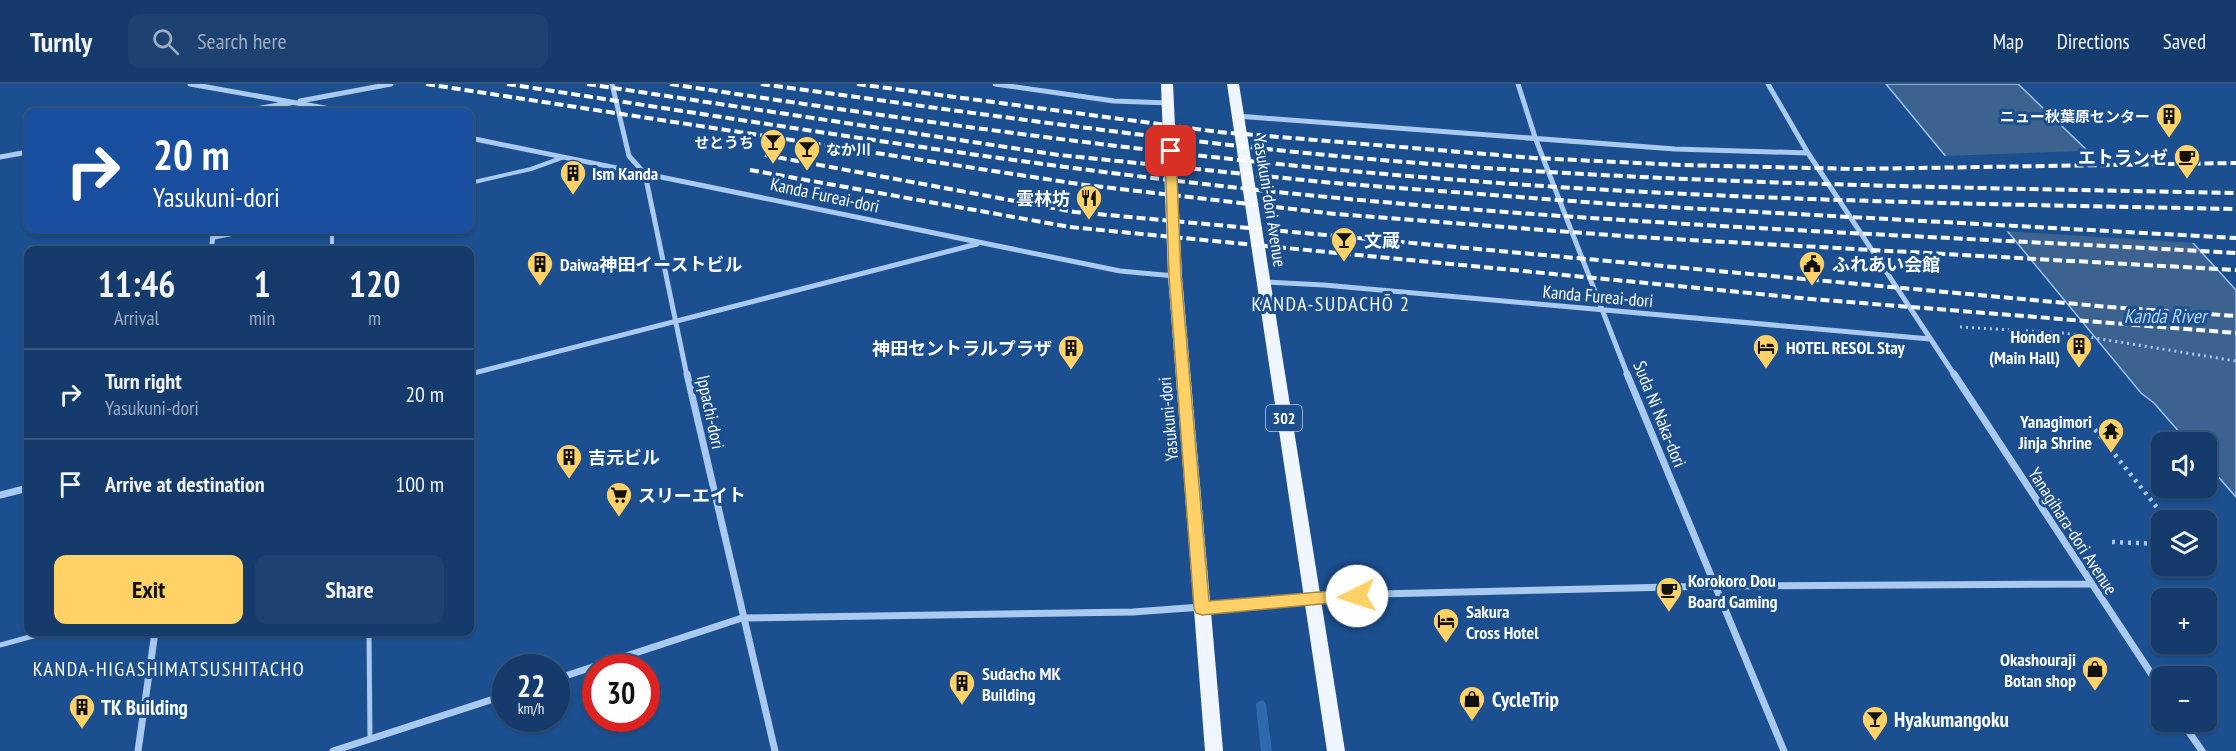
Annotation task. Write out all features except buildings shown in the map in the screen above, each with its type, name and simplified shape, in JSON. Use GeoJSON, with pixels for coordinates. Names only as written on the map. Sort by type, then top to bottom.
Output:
{"type":"FeatureCollection","features":[{"type":"Feature","properties":{"kind":"main road","name":"Yasukuni-dori"},"geometry":{"type":"LineString","coordinates":[[1167,84],[1175,276],[1214,751]]}},
{"type":"Feature","properties":{"kind":"main road","name":"Yasukuni-dori Avenue"},"geometry":{"type":"LineString","coordinates":[[1233,84],[1336,751]]}},
{"type":"Feature","properties":{"kind":"street"},"geometry":{"type":"LineString","coordinates":[[190,84],[326,108]]}},
{"type":"Feature","properties":{"kind":"street"},"geometry":{"type":"LineString","coordinates":[[261,108],[391,84]]}},
{"type":"Feature","properties":{"kind":"street","name":"Ippachi-dori"},"geometry":{"type":"LineString","coordinates":[[612,84],[630,156],[645,174],[694,412],[775,751]]}},
{"type":"Feature","properties":{"kind":"street"},"geometry":{"type":"LineString","coordinates":[[995,84],[1114,101],[1169,103]]}},
{"type":"Feature","properties":{"kind":"street","name":"Suda Ni Naka-dori"},"geometry":{"type":"LineString","coordinates":[[1518,84],[1536,140],[1601,311],[1784,751]]}},
{"type":"Feature","properties":{"kind":"street","name":"Yanagihara-dori Avenue"},"geometry":{"type":"LineString","coordinates":[[1768,84],[1808,153],[2151,674]]}},
{"type":"Feature","properties":{"kind":"street"},"geometry":{"type":"LineString","coordinates":[[1237,116],[1536,140],[1675,149],[1808,153]]}},
{"type":"Feature","properties":{"kind":"street","name":"Kanda Fureai-dori"},"geometry":{"type":"LineString","coordinates":[[474,139],[1120,271],[1175,276]]}},
{"type":"Feature","properties":{"kind":"street"},"geometry":{"type":"LineString","coordinates":[[0,157],[24,153]]}},
{"type":"Feature","properties":{"kind":"street"},"geometry":{"type":"LineString","coordinates":[[211,246],[213,234]]}},
{"type":"Feature","properties":{"kind":"street"},"geometry":{"type":"LineString","coordinates":[[474,373],[980,243]]}},
{"type":"Feature","properties":{"kind":"street","name":"Kanda Fureai-dori"},"geometry":{"type":"LineString","coordinates":[[1263,282],[1324,285],[1930,339]]}},
{"type":"Feature","properties":{"kind":"street"},"geometry":{"type":"LineString","coordinates":[[0,495],[24,489]]}},
{"type":"Feature","properties":{"kind":"street"},"geometry":{"type":"LineString","coordinates":[[570,674],[742,618],[1133,612],[1380,594],[1715,586],[2090,584]]}},
{"type":"Feature","properties":{"kind":"street"},"geometry":{"type":"LineString","coordinates":[[138,751],[154,636]]}},
{"type":"Feature","properties":{"kind":"street"},"geometry":{"type":"LineString","coordinates":[[333,751],[492,700]]}},
{"type":"Feature","properties":{"kind":"street"},"geometry":{"type":"LineString","coordinates":[[2189,732],[2202,751]]}},
{"type":"Feature","properties":{"kind":"lane"},"geometry":{"type":"LineString","coordinates":[[474,182],[531,169],[564,157]]}},
{"type":"Feature","properties":{"kind":"lane"},"geometry":{"type":"LineString","coordinates":[[212,238],[232,234]]}},
{"type":"Feature","properties":{"kind":"lane"},"geometry":{"type":"LineString","coordinates":[[0,645],[33,636]]}},
{"type":"Feature","properties":{"kind":"lane"},"geometry":{"type":"LineString","coordinates":[[369,636],[370,740]]}},
{"type":"Feature","properties":{"kind":"path"},"geometry":{"type":"LineString","coordinates":[[1960,327],[2064,333],[2236,361]]}},
{"type":"Feature","properties":{"kind":"path"},"geometry":{"type":"LineString","coordinates":[[2085,417],[2158,510]]}},
{"type":"Feature","properties":{"kind":"path"},"geometry":{"type":"LineString","coordinates":[[2112,542],[2151,544]]}},
{"type":"Feature","properties":{"kind":"shaded area"},"geometry":{"type":"Polygon","coordinates":[[[1263,700],[1266,704],[1272,751],[1261,751],[1256,703],[1263,700]]]}},
{"type":"Feature","properties":{"kind":"water","name":"Kanda River"},"geometry":{"type":"Polygon","coordinates":[[[1886,84],[2018,84],[2090,153],[2111,153],[2236,290],[2236,497],[2217,475],[2217,432],[2179,432],[2154,403],[2141,393],[1886,84]]]}},
{"type":"Feature","properties":{"kind":"pier"},"geometry":{"type":"Polygon","coordinates":[[[2113,150],[2196,243],[2003,231],[1942,156],[2113,150]]]}},
{"type":"Feature","properties":{"kind":"railway"},"geometry":{"type":"LineString","coordinates":[[426,84],[1085,185],[1335,214],[1636,237],[2236,270]]}},
{"type":"Feature","properties":{"kind":"railway"},"geometry":{"type":"LineString","coordinates":[[507,84],[1025,162],[1338,198],[1674,223],[2236,253]]}},
{"type":"Feature","properties":{"kind":"railway"},"geometry":{"type":"LineString","coordinates":[[587,84],[1059,155],[1333,183],[1612,204],[2236,238]]}},
{"type":"Feature","properties":{"kind":"railway"},"geometry":{"type":"LineString","coordinates":[[670,84],[1057,139],[1251,161],[1446,179],[1742,196],[1939,203],[2236,209]]}},
{"type":"Feature","properties":{"kind":"railway"},"geometry":{"type":"LineString","coordinates":[[761,84],[1193,141],[1449,165],[1561,173],[1786,183],[2236,193]]}},
{"type":"Feature","properties":{"kind":"railway"},"geometry":{"type":"LineString","coordinates":[[857,84],[1219,132],[1534,158],[1680,165],[1855,169],[2236,163]]}},
{"type":"Feature","properties":{"kind":"railway"},"geometry":{"type":"LineString","coordinates":[[765,155],[1075,212],[2109,307],[2236,316]]}},
{"type":"Feature","properties":{"kind":"railway"},"geometry":{"type":"LineString","coordinates":[[750,170],[1070,227],[1811,299],[2236,333]]}},
{"type":"Feature","properties":{"kind":"place","name":"ニュー秋葉原センター"},"geometry":{"type":"Point","coordinates":[2169,139]}},
{"type":"Feature","properties":{"kind":"place","name":"せとうち"},"geometry":{"type":"Point","coordinates":[773,165]}},
{"type":"Feature","properties":{"kind":"place","name":"なか川"},"geometry":{"type":"Point","coordinates":[807,172]}},
{"type":"Feature","properties":{"kind":"place","name":"エトランゼ"},"geometry":{"type":"Point","coordinates":[2187,180]}},
{"type":"Feature","properties":{"kind":"place","name":"Ism Kanda"},"geometry":{"type":"Point","coordinates":[573,196]}},
{"type":"Feature","properties":{"kind":"place","name":"雲林坊"},"geometry":{"type":"Point","coordinates":[1089,221]}},
{"type":"Feature","properties":{"kind":"place","name":"文蔵"},"geometry":{"type":"Point","coordinates":[1344,263]}},
{"type":"Feature","properties":{"kind":"place","name":"Daiwa神田イーストビル"},"geometry":{"type":"Point","coordinates":[540,287]}},
{"type":"Feature","properties":{"kind":"place","name":"ふれあい会館"},"geometry":{"type":"Point","coordinates":[1812,287]}},
{"type":"Feature","properties":{"kind":"place","name":"Honden (Main Hall)"},"geometry":{"type":"Point","coordinates":[2079,369]}},
{"type":"Feature","properties":{"kind":"place","name":"HOTEL RESOL Stay"},"geometry":{"type":"Point","coordinates":[1766,370]}},
{"type":"Feature","properties":{"kind":"place","name":"神田セントラルプラザ"},"geometry":{"type":"Point","coordinates":[1071,371]}},
{"type":"Feature","properties":{"kind":"place","name":"Yanagimori Jinja Shrine"},"geometry":{"type":"Point","coordinates":[2111,454]}},
{"type":"Feature","properties":{"kind":"place","name":"吉元ビル"},"geometry":{"type":"Point","coordinates":[569,480]}},
{"type":"Feature","properties":{"kind":"place","name":"スリーエイト"},"geometry":{"type":"Point","coordinates":[619,518]}},
{"type":"Feature","properties":{"kind":"place","name":"Korokoro Dou Board Gaming"},"geometry":{"type":"Point","coordinates":[1669,613]}},
{"type":"Feature","properties":{"kind":"place","name":"Sakura Cross Hotel"},"geometry":{"type":"Point","coordinates":[1446,644]}},
{"type":"Feature","properties":{"kind":"place","name":"Okashouraji Botan shop"},"geometry":{"type":"Point","coordinates":[2095,692]}},
{"type":"Feature","properties":{"kind":"place","name":"Sudacho MK Building"},"geometry":{"type":"Point","coordinates":[962,706]}},
{"type":"Feature","properties":{"kind":"place","name":"CycleTrip"},"geometry":{"type":"Point","coordinates":[1472,722]}},
{"type":"Feature","properties":{"kind":"place","name":"TK Building"},"geometry":{"type":"Point","coordinates":[82,730]}},
{"type":"Feature","properties":{"kind":"place","name":"Hyakumangoku"},"geometry":{"type":"Point","coordinates":[1875,742]}},
{"type":"Feature","properties":{"kind":"district","name":"KANDA-SUDACHŌ 2"},"geometry":{"type":"Point","coordinates":[1331,304]}},
{"type":"Feature","properties":{"kind":"district","name":"KANDA-HIGASHIMATSUSHITACHO"},"geometry":{"type":"Point","coordinates":[169,669]}},
{"type":"Feature","properties":{"kind":"route"},"geometry":{"type":"LineString","coordinates":[[1171,151],[1175,276],[1202,608],[1357,596]]}}]}
